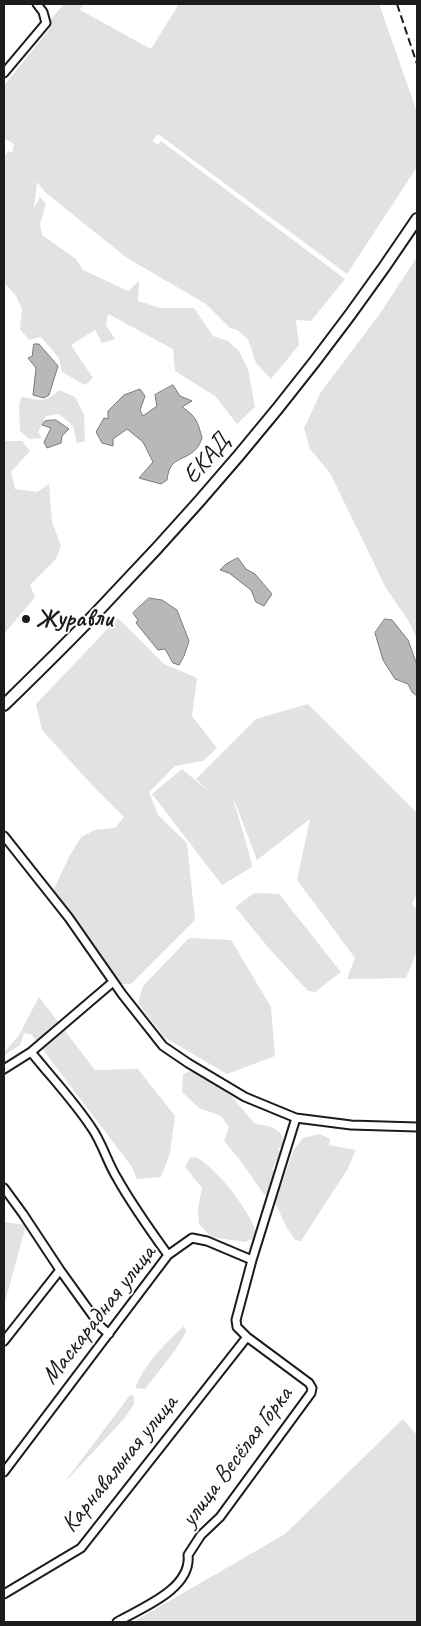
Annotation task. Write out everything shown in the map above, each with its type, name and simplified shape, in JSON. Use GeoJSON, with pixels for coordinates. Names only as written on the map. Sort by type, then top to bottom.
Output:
{"type":"FeatureCollection","features":[{"type":"Feature","properties":{"kind":"highway","name":"ЕКАД"},"geometry":{"type":"LineString","coordinates":[[4,705],[113,595],[193,508],[269,420],[339,330],[417,219]]}},
{"type":"Feature","properties":{"kind":"street"},"geometry":{"type":"LineString","coordinates":[[4,73],[46,23],[43,12],[37,4]]}},
{"type":"Feature","properties":{"kind":"street"},"geometry":{"type":"LineString","coordinates":[[4,836],[68,918],[113,982],[163,1046],[245,1097],[296,1118],[351,1125],[417,1127]]}},
{"type":"Feature","properties":{"kind":"street"},"geometry":{"type":"LineString","coordinates":[[4,1069],[31,1052],[113,982]]}},
{"type":"Feature","properties":{"kind":"street"},"geometry":{"type":"LineString","coordinates":[[31,1052],[65,1091],[91,1126],[120,1183],[168,1255]]}},
{"type":"Feature","properties":{"kind":"street"},"geometry":{"type":"LineString","coordinates":[[252,1260],[296,1118]]}},
{"type":"Feature","properties":{"kind":"street"},"geometry":{"type":"LineString","coordinates":[[4,1188],[60,1270],[101,1327],[109,1334]]}},
{"type":"Feature","properties":{"kind":"street","name":"Маскарадная улица"},"geometry":{"type":"LineString","coordinates":[[4,1472],[168,1255],[192,1238],[207,1241],[252,1260]]}},
{"type":"Feature","properties":{"kind":"street","name":"улица Весёлая Горка"},"geometry":{"type":"LineString","coordinates":[[117,1622],[170,1592],[177,1584],[186,1569],[188,1555],[201,1535],[220,1517],[311,1393],[312,1388],[309,1383],[246,1337],[237,1327],[237,1314],[252,1260]]}},
{"type":"Feature","properties":{"kind":"street"},"geometry":{"type":"LineString","coordinates":[[4,1340],[60,1270]]}},
{"type":"Feature","properties":{"kind":"street","name":"Карнавальная улица"},"geometry":{"type":"LineString","coordinates":[[4,1594],[81,1548],[246,1337]]}},
{"type":"Feature","properties":{"kind":"shaded area"},"geometry":{"type":"Polygon","coordinates":[[[64,4],[83,4],[80,10],[151,49],[179,4],[379,4],[417,112],[417,167],[347,274],[158,134],[152,141],[158,145],[161,141],[345,279],[311,321],[296,320],[299,345],[271,379],[256,363],[248,339],[237,330],[230,328],[206,304],[127,258],[46,193],[37,182],[34,208],[40,197],[46,204],[40,224],[42,235],[76,259],[83,270],[128,291],[139,281],[138,301],[161,308],[194,308],[213,336],[228,341],[239,351],[248,369],[255,407],[237,424],[215,396],[175,371],[173,349],[108,314],[106,325],[115,339],[102,343],[95,330],[71,345],[93,378],[85,385],[62,372],[59,358],[41,337],[29,340],[20,329],[22,309],[16,296],[4,282],[4,155],[8,151],[12,153],[14,144],[4,138],[4,86],[50,28],[51,19],[64,4]]]}},
{"type":"Feature","properties":{"kind":"shaded area"},"geometry":{"type":"Polygon","coordinates":[[[417,257],[417,639],[408,620],[386,588],[330,473],[310,449],[304,428],[321,392],[379,315],[417,257]]]}},
{"type":"Feature","properties":{"kind":"shaded area"},"geometry":{"type":"Polygon","coordinates":[[[34,344],[39,344],[58,366],[49,395],[44,398],[33,395],[36,368],[28,358],[32,356],[34,344]]]}},
{"type":"Feature","properties":{"kind":"shaded area"},"geometry":{"type":"Polygon","coordinates":[[[173,385],[180,396],[192,401],[182,407],[196,420],[202,438],[196,449],[174,463],[167,480],[161,484],[139,478],[153,462],[143,442],[127,429],[113,439],[113,446],[102,443],[96,432],[104,418],[108,419],[108,411],[124,395],[140,389],[145,396],[140,410],[143,416],[157,406],[155,395],[173,385]]]}},
{"type":"Feature","properties":{"kind":"shaded area"},"geometry":{"type":"Polygon","coordinates":[[[59,390],[75,397],[84,415],[85,441],[77,443],[73,426],[59,414],[46,416],[38,432],[42,438],[29,439],[20,431],[19,407],[21,397],[41,400],[49,398],[59,390]]]}},
{"type":"Feature","properties":{"kind":"shaded area"},"geometry":{"type":"Polygon","coordinates":[[[56,420],[69,429],[62,436],[61,443],[47,448],[44,442],[51,428],[42,425],[45,421],[56,420]]]}},
{"type":"Feature","properties":{"kind":"shaded area"},"geometry":{"type":"Polygon","coordinates":[[[4,441],[22,441],[30,451],[11,472],[15,489],[37,492],[49,484],[52,522],[61,546],[56,559],[30,585],[35,597],[4,634],[4,441]]]}},
{"type":"Feature","properties":{"kind":"shaded area"},"geometry":{"type":"Polygon","coordinates":[[[238,558],[246,569],[255,574],[272,594],[264,606],[256,602],[251,590],[229,573],[220,570],[226,564],[238,558]]]}},
{"type":"Feature","properties":{"kind":"shaded area"},"geometry":{"type":"Polygon","coordinates":[[[149,598],[162,600],[177,610],[189,641],[179,665],[173,663],[165,649],[158,650],[136,623],[138,620],[133,613],[149,598]]]}},
{"type":"Feature","properties":{"kind":"shaded area"},"geometry":{"type":"Polygon","coordinates":[[[118,618],[164,664],[197,678],[192,716],[217,748],[203,761],[175,766],[149,792],[158,815],[187,843],[195,920],[131,984],[120,984],[53,891],[81,837],[95,830],[115,828],[124,817],[42,730],[36,704],[118,618]]]}},
{"type":"Feature","properties":{"kind":"shaded area"},"geometry":{"type":"Polygon","coordinates":[[[385,619],[392,620],[408,640],[417,665],[417,696],[412,692],[408,684],[395,679],[383,660],[375,633],[385,619]]]}},
{"type":"Feature","properties":{"kind":"shaded area"},"geometry":{"type":"Polygon","coordinates":[[[308,704],[417,813],[417,893],[412,904],[417,910],[417,951],[406,978],[347,979],[355,958],[297,880],[310,819],[257,860],[235,802],[216,797],[234,802],[252,867],[222,885],[152,794],[182,769],[213,795],[196,779],[256,719],[308,704]]]}},
{"type":"Feature","properties":{"kind":"shaded area"},"geometry":{"type":"Polygon","coordinates":[[[254,893],[279,894],[341,972],[315,992],[308,991],[235,907],[254,893]]]}},
{"type":"Feature","properties":{"kind":"shaded area"},"geometry":{"type":"Polygon","coordinates":[[[189,938],[231,940],[271,1007],[275,1056],[227,1074],[164,1037],[138,1003],[143,986],[189,938]]]}},
{"type":"Feature","properties":{"kind":"shaded area"},"geometry":{"type":"Polygon","coordinates":[[[39,997],[95,1070],[138,1069],[175,1116],[170,1153],[161,1177],[137,1179],[132,1167],[31,1034],[24,1033],[20,1045],[4,1055],[19,1035],[39,997]]]}},
{"type":"Feature","properties":{"kind":"shaded area"},"geometry":{"type":"Polygon","coordinates":[[[190,1071],[206,1078],[232,1097],[255,1124],[266,1125],[280,1132],[283,1141],[282,1147],[278,1149],[281,1153],[272,1169],[276,1175],[268,1196],[263,1193],[224,1141],[229,1127],[221,1116],[199,1108],[182,1092],[183,1074],[190,1071]]]}},
{"type":"Feature","properties":{"kind":"shaded area"},"geometry":{"type":"Polygon","coordinates":[[[320,1134],[330,1139],[329,1145],[356,1150],[347,1170],[301,1241],[295,1240],[275,1203],[293,1151],[303,1138],[320,1134]]]}},
{"type":"Feature","properties":{"kind":"shaded area"},"geometry":{"type":"Polygon","coordinates":[[[196,1157],[221,1178],[237,1198],[255,1228],[255,1238],[245,1242],[211,1237],[199,1224],[198,1209],[202,1188],[185,1167],[190,1158],[196,1157]]]}},
{"type":"Feature","properties":{"kind":"shaded area"},"geometry":{"type":"Polygon","coordinates":[[[4,1222],[26,1225],[4,1306],[4,1222]]]}},
{"type":"Feature","properties":{"kind":"shaded area"},"geometry":{"type":"Polygon","coordinates":[[[184,1326],[186,1332],[174,1352],[145,1389],[135,1388],[150,1362],[184,1326]]]}},
{"type":"Feature","properties":{"kind":"shaded area"},"geometry":{"type":"Polygon","coordinates":[[[130,1395],[134,1396],[134,1404],[124,1419],[64,1483],[130,1395]]]}},
{"type":"Feature","properties":{"kind":"shaded area"},"geometry":{"type":"Polygon","coordinates":[[[403,1419],[417,1435],[417,1622],[133,1622],[285,1534],[403,1419]]]}},
{"type":"Feature","properties":{"kind":"railway"},"geometry":{"type":"LineString","coordinates":[[397,4],[417,64]]}},
{"type":"Feature","properties":{"kind":"place","name":"Журавли"},"geometry":{"type":"Point","coordinates":[26,619]}}]}
